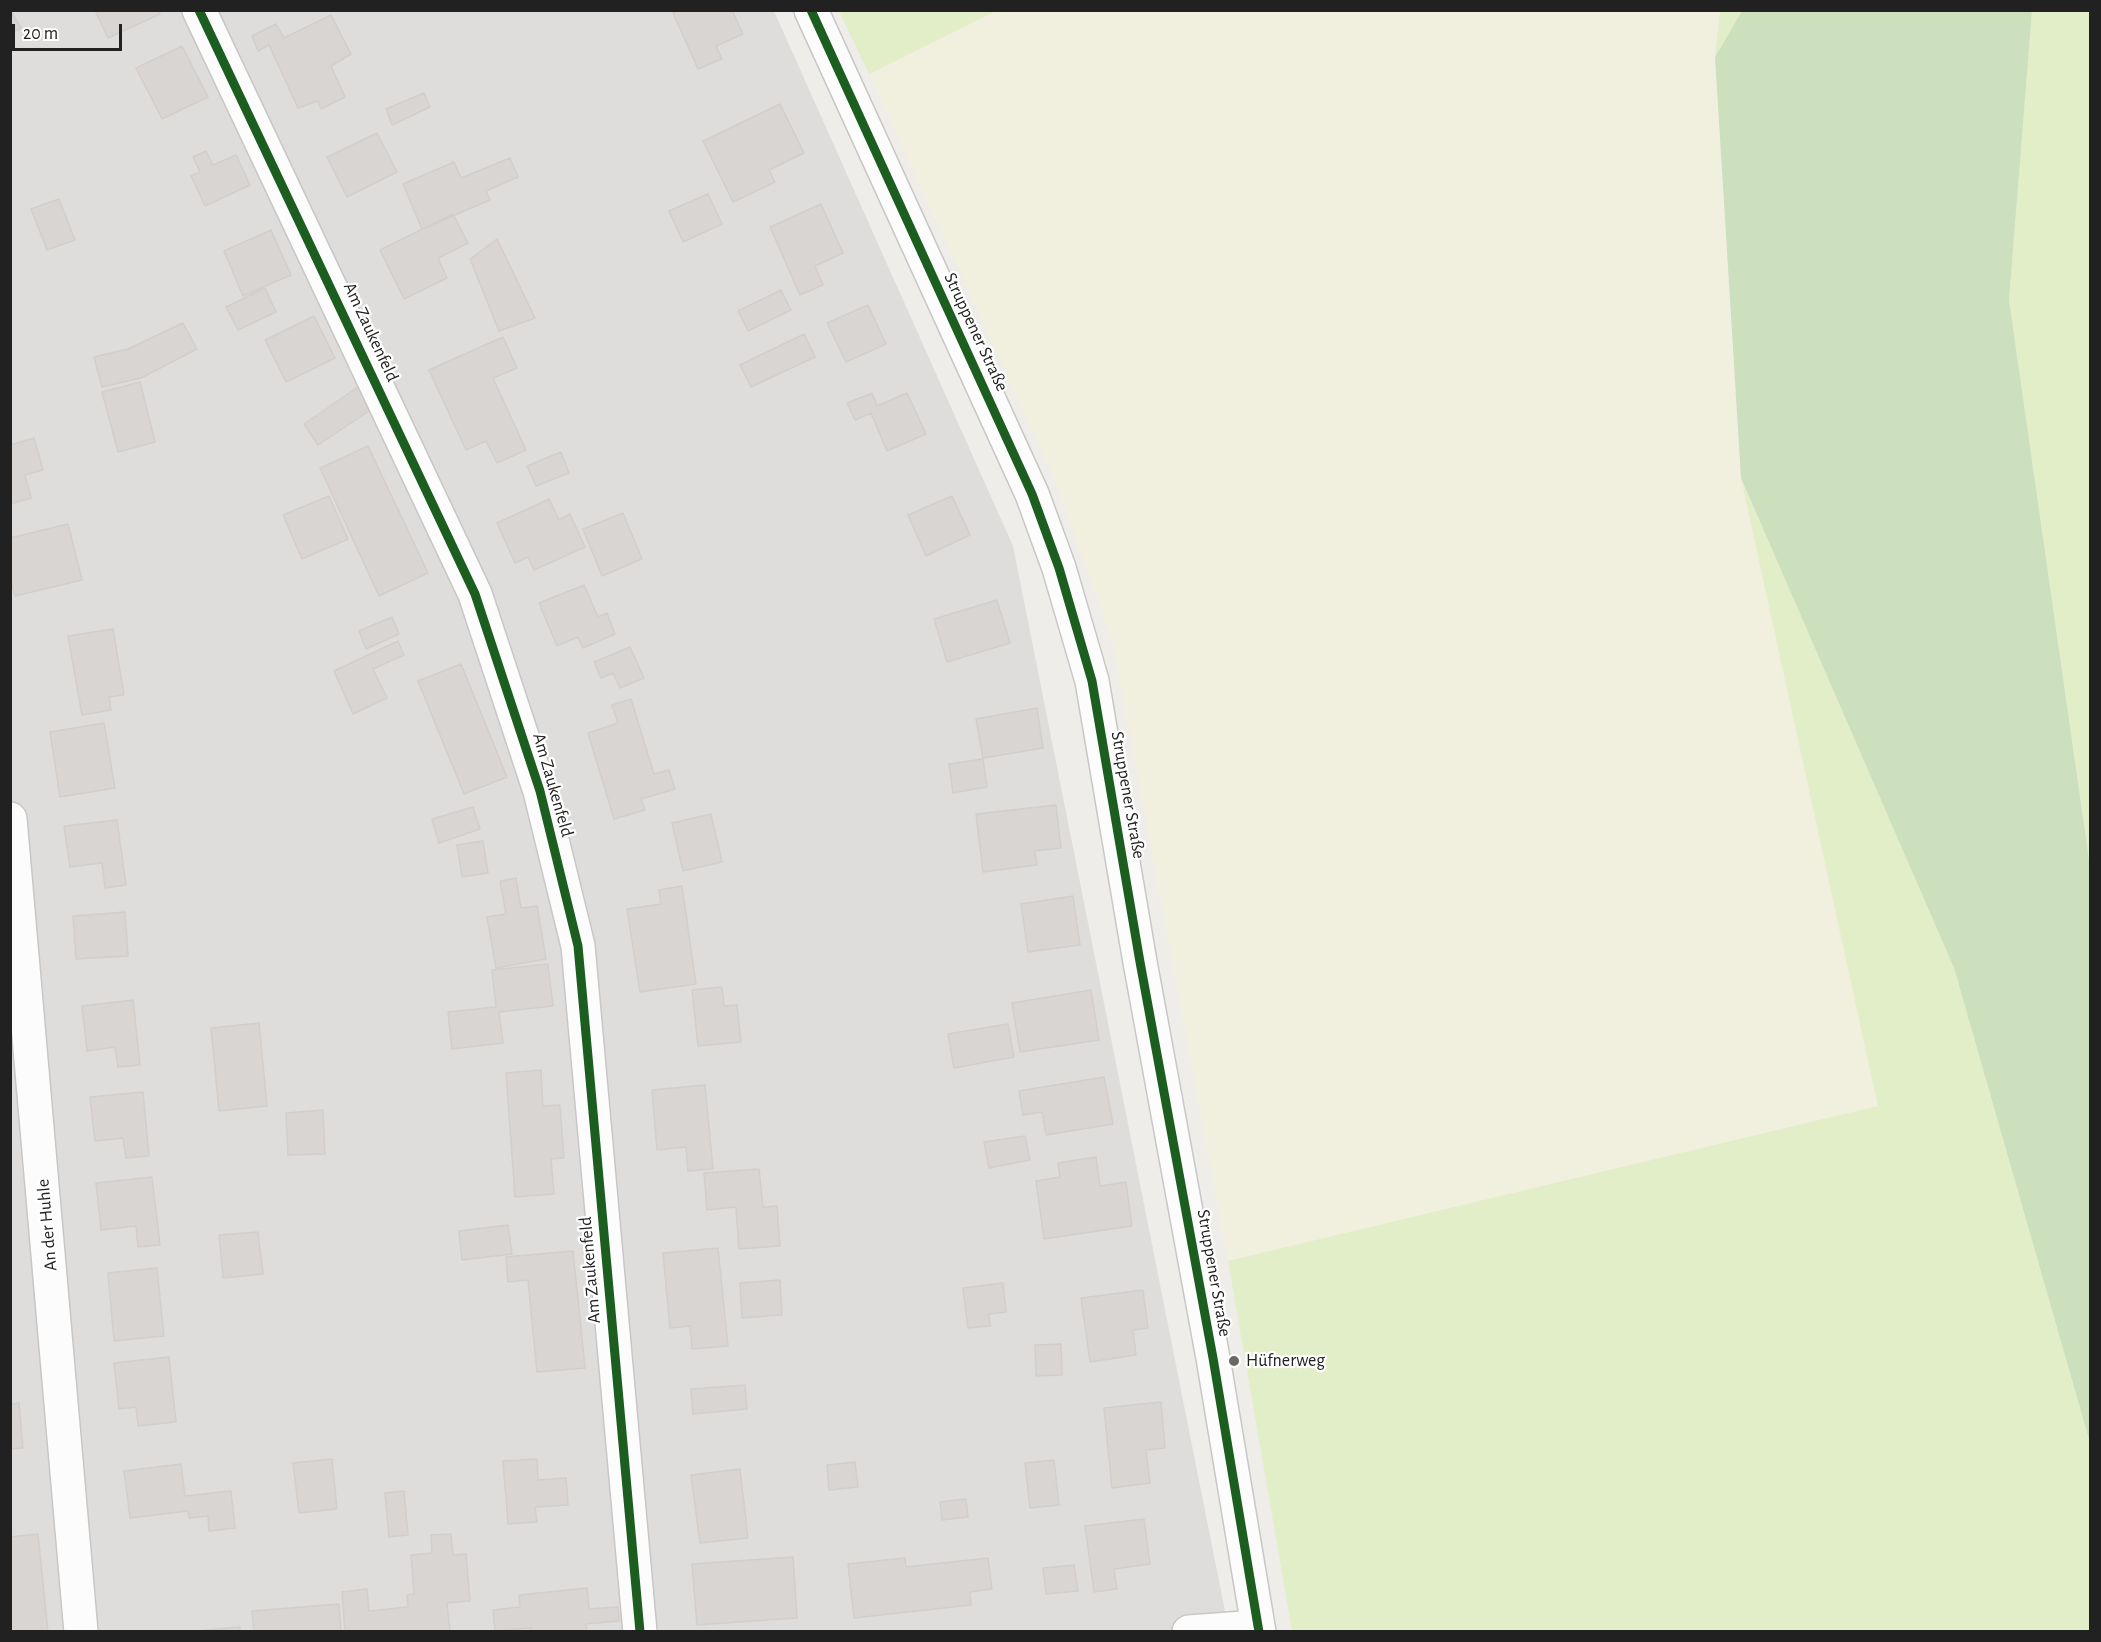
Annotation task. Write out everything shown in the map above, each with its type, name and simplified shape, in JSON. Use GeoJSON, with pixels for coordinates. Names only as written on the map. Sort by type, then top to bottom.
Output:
{"type":"FeatureCollection","features":[{"type":"Feature","properties":{"kind":"street","name":"Am Zaukenfeld"},"geometry":{"type":"LineString","coordinates":[[198,10],[475,594],[540,791],[578,946],[640,1632]]}},
{"type":"Feature","properties":{"kind":"street","name":"Struppener Straße"},"geometry":{"type":"LineString","coordinates":[[811,10],[1032,494],[1059,568],[1092,681],[1140,962],[1213,1358],[1258,1629]]}},
{"type":"Feature","properties":{"kind":"street","name":"An der Huhle"},"geometry":{"type":"LineString","coordinates":[[10,819],[81,1632]]}},
{"type":"Feature","properties":{"kind":"street"},"geometry":{"type":"LineString","coordinates":[[1189,1632],[1258,1629]]}},
{"type":"Feature","properties":{"kind":"shaded area"},"geometry":{"type":"Polygon","coordinates":[[[11,11],[774,11],[1013,546],[1229,1631],[11,1632],[11,11]]]}},
{"type":"Feature","properties":{"kind":"shaded area"},"geometry":{"type":"Polygon","coordinates":[[[996,11],[1720,11],[1715,57],[1741,478],[1878,1106],[1228,1261],[1112,639],[1054,478],[869,74],[996,11]]]}},
{"type":"Feature","properties":{"kind":"green space"},"geometry":{"type":"Polygon","coordinates":[[[839,11],[996,11],[869,74],[839,11]]]}},
{"type":"Feature","properties":{"kind":"green space"},"geometry":{"type":"Polygon","coordinates":[[[1720,11],[1742,11],[1715,57],[1720,11]]]}},
{"type":"Feature","properties":{"kind":"green space"},"geometry":{"type":"Polygon","coordinates":[[[1742,11],[2032,11],[2009,300],[2090,866],[2090,1443],[1954,968],[1741,478],[1715,57],[1742,11]]]}},
{"type":"Feature","properties":{"kind":"green space"},"geometry":{"type":"Polygon","coordinates":[[[2032,11],[2090,11],[2090,865],[2009,300],[2032,11]]]}},
{"type":"Feature","properties":{"kind":"green space"},"geometry":{"type":"Polygon","coordinates":[[[1741,478],[1954,968],[2090,1443],[2090,1631],[1292,1631],[1228,1261],[1878,1106],[1741,478]]]}},
{"type":"Feature","properties":{"kind":"building"},"geometry":{"type":"Polygon","coordinates":[[[10,10],[21,28],[10,33],[10,10]]]}},
{"type":"Feature","properties":{"kind":"building"},"geometry":{"type":"Polygon","coordinates":[[[95,10],[158,10],[160,14],[108,38],[95,10]]]}},
{"type":"Feature","properties":{"kind":"building"},"geometry":{"type":"Polygon","coordinates":[[[680,10],[732,10],[743,34],[716,46],[722,59],[698,69],[673,13],[680,10]]]}},
{"type":"Feature","properties":{"kind":"building"},"geometry":{"type":"Polygon","coordinates":[[[331,15],[351,54],[331,66],[345,97],[321,109],[318,101],[298,108],[269,45],[258,51],[252,36],[276,24],[284,38],[331,15]]]}},
{"type":"Feature","properties":{"kind":"building"},"geometry":{"type":"Polygon","coordinates":[[[182,46],[208,97],[162,119],[136,68],[182,46]]]}},
{"type":"Feature","properties":{"kind":"building"},"geometry":{"type":"Polygon","coordinates":[[[424,93],[430,107],[392,125],[386,109],[424,93]]]}},
{"type":"Feature","properties":{"kind":"building"},"geometry":{"type":"Polygon","coordinates":[[[780,104],[804,153],[769,170],[775,182],[733,202],[703,141],[780,104]]]}},
{"type":"Feature","properties":{"kind":"building"},"geometry":{"type":"Polygon","coordinates":[[[377,133],[397,172],[347,197],[327,157],[377,133]]]}},
{"type":"Feature","properties":{"kind":"building"},"geometry":{"type":"Polygon","coordinates":[[[206,151],[213,165],[236,155],[250,185],[205,206],[191,176],[200,172],[193,157],[206,151]]]}},
{"type":"Feature","properties":{"kind":"building"},"geometry":{"type":"Polygon","coordinates":[[[510,158],[518,177],[486,191],[490,200],[422,229],[403,184],[454,162],[461,178],[510,158]]]}},
{"type":"Feature","properties":{"kind":"building"},"geometry":{"type":"Polygon","coordinates":[[[708,194],[722,224],[683,242],[669,211],[708,194]]]}},
{"type":"Feature","properties":{"kind":"building"},"geometry":{"type":"Polygon","coordinates":[[[59,199],[75,240],[47,250],[31,209],[59,199]]]}},
{"type":"Feature","properties":{"kind":"building"},"geometry":{"type":"Polygon","coordinates":[[[821,204],[843,253],[815,266],[823,285],[800,295],[770,227],[821,204]]]}},
{"type":"Feature","properties":{"kind":"building"},"geometry":{"type":"Polygon","coordinates":[[[453,214],[468,243],[438,258],[447,278],[404,299],[380,250],[453,214]]]}},
{"type":"Feature","properties":{"kind":"building"},"geometry":{"type":"Polygon","coordinates":[[[271,230],[291,275],[243,296],[224,251],[271,230]]]}},
{"type":"Feature","properties":{"kind":"building"},"geometry":{"type":"Polygon","coordinates":[[[497,239],[535,318],[499,331],[470,259],[497,239]]]}},
{"type":"Feature","properties":{"kind":"building"},"geometry":{"type":"Polygon","coordinates":[[[265,288],[276,312],[238,330],[226,307],[265,288]]]}},
{"type":"Feature","properties":{"kind":"building"},"geometry":{"type":"Polygon","coordinates":[[[781,290],[791,310],[748,331],[738,311],[781,290]]]}},
{"type":"Feature","properties":{"kind":"building"},"geometry":{"type":"Polygon","coordinates":[[[868,305],[886,344],[846,362],[827,323],[868,305]]]}},
{"type":"Feature","properties":{"kind":"building"},"geometry":{"type":"Polygon","coordinates":[[[314,316],[335,358],[286,382],[265,340],[314,316]]]}},
{"type":"Feature","properties":{"kind":"building"},"geometry":{"type":"Polygon","coordinates":[[[183,323],[197,349],[141,378],[102,387],[94,357],[128,349],[183,323]]]}},
{"type":"Feature","properties":{"kind":"building"},"geometry":{"type":"Polygon","coordinates":[[[804,334],[815,357],[751,387],[740,365],[804,334]]]}},
{"type":"Feature","properties":{"kind":"building"},"geometry":{"type":"Polygon","coordinates":[[[503,337],[517,368],[493,378],[526,450],[497,463],[486,441],[466,450],[429,370],[503,337]]]}},
{"type":"Feature","properties":{"kind":"building"},"geometry":{"type":"Polygon","coordinates":[[[140,382],[155,442],[118,452],[102,392],[140,382]]]}},
{"type":"Feature","properties":{"kind":"building"},"geometry":{"type":"Polygon","coordinates":[[[361,385],[375,407],[318,445],[304,424],[361,385]]]}},
{"type":"Feature","properties":{"kind":"building"},"geometry":{"type":"Polygon","coordinates":[[[872,393],[877,406],[907,393],[926,434],[887,451],[871,413],[855,420],[847,403],[872,393]]]}},
{"type":"Feature","properties":{"kind":"building"},"geometry":{"type":"Polygon","coordinates":[[[34,438],[43,470],[25,475],[31,498],[10,504],[10,445],[34,438]]]}},
{"type":"Feature","properties":{"kind":"building"},"geometry":{"type":"Polygon","coordinates":[[[368,446],[428,573],[379,596],[320,468],[368,446]]]}},
{"type":"Feature","properties":{"kind":"building"},"geometry":{"type":"Polygon","coordinates":[[[561,452],[569,473],[536,486],[527,466],[561,452]]]}},
{"type":"Feature","properties":{"kind":"building"},"geometry":{"type":"Polygon","coordinates":[[[329,496],[348,539],[302,559],[283,515],[329,496]]]}},
{"type":"Feature","properties":{"kind":"building"},"geometry":{"type":"Polygon","coordinates":[[[952,496],[970,535],[926,556],[908,515],[952,496]]]}},
{"type":"Feature","properties":{"kind":"building"},"geometry":{"type":"Polygon","coordinates":[[[549,499],[559,520],[570,514],[585,547],[534,570],[528,557],[515,563],[497,523],[549,499]]]}},
{"type":"Feature","properties":{"kind":"building"},"geometry":{"type":"Polygon","coordinates":[[[623,513],[642,559],[602,576],[583,529],[623,513]]]}},
{"type":"Feature","properties":{"kind":"building"},"geometry":{"type":"Polygon","coordinates":[[[68,524],[82,580],[15,596],[10,576],[10,538],[68,524]]]}},
{"type":"Feature","properties":{"kind":"building"},"geometry":{"type":"Polygon","coordinates":[[[584,585],[598,617],[607,613],[615,634],[583,648],[578,637],[557,646],[539,603],[584,585]]]}},
{"type":"Feature","properties":{"kind":"building"},"geometry":{"type":"Polygon","coordinates":[[[997,600],[1010,643],[947,662],[934,619],[997,600]]]}},
{"type":"Feature","properties":{"kind":"building"},"geometry":{"type":"Polygon","coordinates":[[[392,617],[399,634],[366,649],[359,631],[392,617]]]}},
{"type":"Feature","properties":{"kind":"building"},"geometry":{"type":"Polygon","coordinates":[[[113,629],[124,695],[109,697],[111,710],[82,715],[68,636],[113,629]]]}},
{"type":"Feature","properties":{"kind":"building"},"geometry":{"type":"Polygon","coordinates":[[[398,641],[404,655],[373,669],[387,698],[353,714],[334,671],[398,641]]]}},
{"type":"Feature","properties":{"kind":"building"},"geometry":{"type":"Polygon","coordinates":[[[630,647],[644,678],[620,688],[613,673],[601,678],[594,662],[630,647]]]}},
{"type":"Feature","properties":{"kind":"building"},"geometry":{"type":"Polygon","coordinates":[[[461,664],[507,777],[464,794],[418,681],[461,664]]]}},
{"type":"Feature","properties":{"kind":"building"},"geometry":{"type":"Polygon","coordinates":[[[631,699],[654,774],[669,770],[675,789],[641,799],[645,810],[614,819],[588,733],[618,723],[612,705],[631,699]]]}},
{"type":"Feature","properties":{"kind":"building"},"geometry":{"type":"Polygon","coordinates":[[[1037,708],[1043,748],[983,758],[976,719],[1037,708]]]}},
{"type":"Feature","properties":{"kind":"building"},"geometry":{"type":"Polygon","coordinates":[[[104,723],[115,788],[60,797],[50,732],[104,723]]]}},
{"type":"Feature","properties":{"kind":"building"},"geometry":{"type":"Polygon","coordinates":[[[983,759],[987,787],[953,793],[949,764],[983,759]]]}},
{"type":"Feature","properties":{"kind":"building"},"geometry":{"type":"Polygon","coordinates":[[[1056,805],[1061,848],[1035,851],[1037,865],[983,872],[976,814],[1056,805]]]}},
{"type":"Feature","properties":{"kind":"building"},"geometry":{"type":"Polygon","coordinates":[[[473,807],[480,829],[439,843],[432,819],[473,807]]]}},
{"type":"Feature","properties":{"kind":"building"},"geometry":{"type":"Polygon","coordinates":[[[711,814],[722,862],[683,871],[672,823],[711,814]]]}},
{"type":"Feature","properties":{"kind":"building"},"geometry":{"type":"Polygon","coordinates":[[[117,820],[126,885],[105,888],[102,863],[70,867],[64,826],[117,820]]]}},
{"type":"Feature","properties":{"kind":"building"},"geometry":{"type":"Polygon","coordinates":[[[483,841],[488,873],[462,877],[457,845],[483,841]]]}},
{"type":"Feature","properties":{"kind":"building"},"geometry":{"type":"Polygon","coordinates":[[[516,878],[521,908],[537,906],[546,959],[496,968],[487,917],[506,914],[500,881],[516,878]]]}},
{"type":"Feature","properties":{"kind":"building"},"geometry":{"type":"Polygon","coordinates":[[[682,886],[696,984],[640,992],[627,909],[661,904],[659,890],[682,886]]]}},
{"type":"Feature","properties":{"kind":"building"},"geometry":{"type":"Polygon","coordinates":[[[1073,896],[1080,945],[1028,952],[1021,904],[1073,896]]]}},
{"type":"Feature","properties":{"kind":"building"},"geometry":{"type":"Polygon","coordinates":[[[125,912],[128,956],[76,959],[73,916],[125,912]]]}},
{"type":"Feature","properties":{"kind":"building"},"geometry":{"type":"Polygon","coordinates":[[[548,964],[553,1006],[499,1012],[503,1043],[452,1049],[448,1012],[496,1007],[492,970],[548,964]]]}},
{"type":"Feature","properties":{"kind":"building"},"geometry":{"type":"Polygon","coordinates":[[[722,987],[724,1006],[737,1005],[741,1042],[698,1046],[692,990],[722,987]]]}},
{"type":"Feature","properties":{"kind":"building"},"geometry":{"type":"Polygon","coordinates":[[[1091,990],[1099,1040],[1020,1052],[1012,1003],[1091,990]]]}},
{"type":"Feature","properties":{"kind":"building"},"geometry":{"type":"Polygon","coordinates":[[[133,1000],[140,1065],[118,1067],[115,1047],[87,1051],[82,1006],[133,1000]]]}},
{"type":"Feature","properties":{"kind":"building"},"geometry":{"type":"Polygon","coordinates":[[[259,1023],[267,1106],[219,1111],[211,1028],[259,1023]]]}},
{"type":"Feature","properties":{"kind":"building"},"geometry":{"type":"Polygon","coordinates":[[[1008,1024],[1014,1057],[954,1068],[948,1034],[1008,1024]]]}},
{"type":"Feature","properties":{"kind":"building"},"geometry":{"type":"Polygon","coordinates":[[[541,1070],[543,1106],[560,1105],[564,1158],[551,1159],[554,1194],[515,1197],[506,1073],[541,1070]]]}},
{"type":"Feature","properties":{"kind":"building"},"geometry":{"type":"Polygon","coordinates":[[[1104,1077],[1113,1124],[1046,1135],[1042,1112],[1023,1115],[1019,1091],[1104,1077]]]}},
{"type":"Feature","properties":{"kind":"building"},"geometry":{"type":"Polygon","coordinates":[[[705,1085],[713,1169],[688,1171],[686,1147],[657,1150],[652,1090],[705,1085]]]}},
{"type":"Feature","properties":{"kind":"building"},"geometry":{"type":"Polygon","coordinates":[[[143,1092],[149,1156],[126,1158],[123,1138],[95,1141],[90,1097],[143,1092]]]}},
{"type":"Feature","properties":{"kind":"building"},"geometry":{"type":"Polygon","coordinates":[[[323,1110],[325,1154],[288,1155],[286,1113],[323,1110]]]}},
{"type":"Feature","properties":{"kind":"building"},"geometry":{"type":"Polygon","coordinates":[[[1025,1136],[1030,1160],[989,1168],[984,1142],[1025,1136]]]}},
{"type":"Feature","properties":{"kind":"building"},"geometry":{"type":"Polygon","coordinates":[[[1096,1157],[1100,1186],[1126,1182],[1132,1226],[1044,1239],[1036,1181],[1060,1177],[1058,1163],[1096,1157]]]}},
{"type":"Feature","properties":{"kind":"building"},"geometry":{"type":"Polygon","coordinates":[[[759,1169],[763,1207],[777,1206],[780,1246],[739,1249],[736,1207],[707,1210],[704,1173],[759,1169]]]}},
{"type":"Feature","properties":{"kind":"building"},"geometry":{"type":"Polygon","coordinates":[[[152,1177],[160,1245],[138,1247],[136,1226],[101,1230],[96,1183],[152,1177]]]}},
{"type":"Feature","properties":{"kind":"building"},"geometry":{"type":"Polygon","coordinates":[[[508,1225],[512,1254],[462,1260],[459,1231],[508,1225]]]}},
{"type":"Feature","properties":{"kind":"building"},"geometry":{"type":"Polygon","coordinates":[[[258,1232],[263,1274],[223,1278],[219,1235],[258,1232]]]}},
{"type":"Feature","properties":{"kind":"building"},"geometry":{"type":"Polygon","coordinates":[[[718,1248],[728,1346],[692,1349],[690,1326],[670,1328],[663,1253],[718,1248]]]}},
{"type":"Feature","properties":{"kind":"building"},"geometry":{"type":"Polygon","coordinates":[[[573,1251],[585,1368],[537,1372],[528,1280],[508,1282],[506,1257],[573,1251]]]}},
{"type":"Feature","properties":{"kind":"building"},"geometry":{"type":"Polygon","coordinates":[[[157,1268],[164,1336],[114,1341],[108,1273],[157,1268]]]}},
{"type":"Feature","properties":{"kind":"building"},"geometry":{"type":"Polygon","coordinates":[[[780,1280],[782,1315],[742,1318],[740,1283],[780,1280]]]}},
{"type":"Feature","properties":{"kind":"building"},"geometry":{"type":"Polygon","coordinates":[[[1003,1283],[1006,1312],[989,1314],[990,1326],[968,1328],[963,1288],[1003,1283]]]}},
{"type":"Feature","properties":{"kind":"building"},"geometry":{"type":"Polygon","coordinates":[[[1143,1290],[1148,1328],[1133,1330],[1136,1355],[1090,1362],[1081,1298],[1143,1290]]]}},
{"type":"Feature","properties":{"kind":"building"},"geometry":{"type":"Polygon","coordinates":[[[1061,1344],[1062,1375],[1036,1376],[1035,1345],[1061,1344]]]}},
{"type":"Feature","properties":{"kind":"building"},"geometry":{"type":"Polygon","coordinates":[[[169,1357],[176,1422],[138,1426],[136,1407],[119,1409],[114,1363],[169,1357]]]}},
{"type":"Feature","properties":{"kind":"building"},"geometry":{"type":"Polygon","coordinates":[[[745,1385],[747,1409],[693,1414],[691,1389],[745,1385]]]}},
{"type":"Feature","properties":{"kind":"building"},"geometry":{"type":"Polygon","coordinates":[[[1161,1402],[1165,1448],[1146,1450],[1150,1483],[1112,1488],[1104,1408],[1161,1402]]]}},
{"type":"Feature","properties":{"kind":"building"},"geometry":{"type":"Polygon","coordinates":[[[19,1403],[23,1448],[10,1449],[10,1404],[19,1403]]]}},
{"type":"Feature","properties":{"kind":"building"},"geometry":{"type":"Polygon","coordinates":[[[332,1459],[337,1509],[299,1513],[293,1463],[332,1459]]]}},
{"type":"Feature","properties":{"kind":"building"},"geometry":{"type":"Polygon","coordinates":[[[537,1459],[538,1480],[566,1478],[568,1505],[535,1507],[537,1522],[508,1524],[503,1461],[537,1459]]]}},
{"type":"Feature","properties":{"kind":"building"},"geometry":{"type":"Polygon","coordinates":[[[1054,1460],[1059,1505],[1030,1508],[1025,1463],[1054,1460]]]}},
{"type":"Feature","properties":{"kind":"building"},"geometry":{"type":"Polygon","coordinates":[[[855,1462],[858,1487],[829,1490],[827,1465],[855,1462]]]}},
{"type":"Feature","properties":{"kind":"building"},"geometry":{"type":"Polygon","coordinates":[[[181,1464],[185,1496],[231,1491],[235,1528],[209,1531],[208,1516],[189,1518],[188,1511],[130,1518],[124,1471],[181,1464]]]}},
{"type":"Feature","properties":{"kind":"building"},"geometry":{"type":"Polygon","coordinates":[[[740,1469],[748,1538],[700,1543],[691,1475],[740,1469]]]}},
{"type":"Feature","properties":{"kind":"building"},"geometry":{"type":"Polygon","coordinates":[[[404,1491],[408,1535],[389,1537],[385,1493],[404,1491]]]}},
{"type":"Feature","properties":{"kind":"building"},"geometry":{"type":"Polygon","coordinates":[[[966,1499],[968,1517],[942,1520],[940,1502],[966,1499]]]}},
{"type":"Feature","properties":{"kind":"building"},"geometry":{"type":"Polygon","coordinates":[[[1144,1519],[1150,1564],[1114,1569],[1117,1589],[1094,1592],[1085,1526],[1144,1519]]]}},
{"type":"Feature","properties":{"kind":"building"},"geometry":{"type":"Polygon","coordinates":[[[38,1534],[48,1632],[10,1632],[10,1537],[38,1534]]]}},
{"type":"Feature","properties":{"kind":"building"},"geometry":{"type":"Polygon","coordinates":[[[451,1534],[453,1555],[466,1554],[470,1601],[447,1603],[450,1632],[345,1632],[342,1592],[367,1589],[369,1611],[408,1607],[407,1595],[414,1594],[411,1555],[432,1553],[431,1535],[451,1534]]]}},
{"type":"Feature","properties":{"kind":"building"},"geometry":{"type":"Polygon","coordinates":[[[793,1557],[797,1618],[697,1625],[692,1564],[793,1557]]]}},
{"type":"Feature","properties":{"kind":"building"},"geometry":{"type":"Polygon","coordinates":[[[905,1558],[906,1567],[988,1558],[992,1589],[970,1592],[971,1605],[854,1618],[848,1564],[905,1558]]]}},
{"type":"Feature","properties":{"kind":"building"},"geometry":{"type":"Polygon","coordinates":[[[1074,1565],[1078,1591],[1046,1594],[1043,1568],[1074,1565]]]}},
{"type":"Feature","properties":{"kind":"building"},"geometry":{"type":"Polygon","coordinates":[[[587,1588],[589,1609],[618,1607],[619,1621],[586,1624],[587,1632],[531,1632],[531,1628],[495,1631],[493,1610],[520,1607],[519,1595],[587,1588]]]}},
{"type":"Feature","properties":{"kind":"building"},"geometry":{"type":"Polygon","coordinates":[[[339,1604],[341,1632],[254,1632],[252,1611],[339,1604]]]}},
{"type":"Feature","properties":{"kind":"building"},"geometry":{"type":"Polygon","coordinates":[[[240,1627],[240,1632],[185,1632],[240,1627]]]}},
{"type":"Feature","properties":{"kind":"cycle path"},"geometry":{"type":"LineString","coordinates":[[199,10],[475,594],[540,791],[578,946],[640,1632]]}},
{"type":"Feature","properties":{"kind":"cycle path"},"geometry":{"type":"LineString","coordinates":[[811,10],[1032,494],[1059,568],[1092,681],[1140,962],[1213,1358],[1259,1632]]}},
{"type":"Feature","properties":{"kind":"place","name":"Hüfnerweg"},"geometry":{"type":"Point","coordinates":[1234,1361]}}]}
